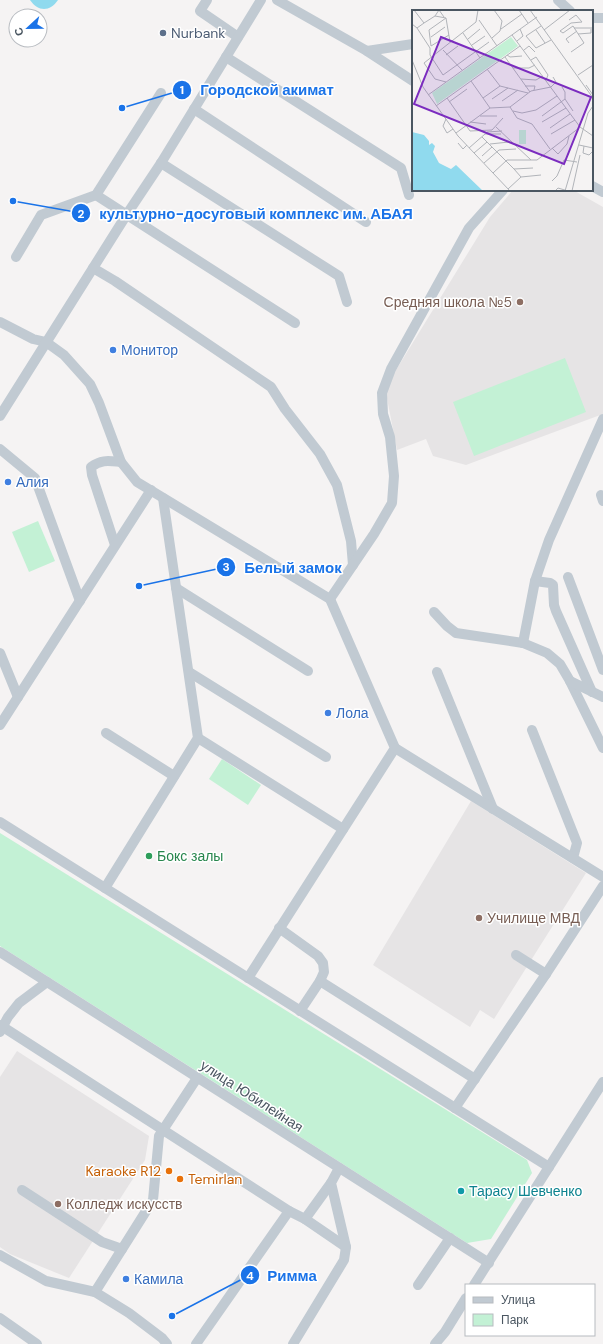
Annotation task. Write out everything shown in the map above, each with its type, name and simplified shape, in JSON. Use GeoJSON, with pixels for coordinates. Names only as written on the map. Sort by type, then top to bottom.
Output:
{"type":"FeatureCollection","features":[{"type":"Feature","properties":{"kind":"street"},"geometry":{"type":"LineString","coordinates":[[207,0],[200,11],[238,37]]}},
{"type":"Feature","properties":{"kind":"street"},"geometry":{"type":"LineString","coordinates":[[0,416],[3,404],[46,342],[161,163],[261,0]]}},
{"type":"Feature","properties":{"kind":"street"},"geometry":{"type":"LineString","coordinates":[[277,0],[367,51],[412,80]]}},
{"type":"Feature","properties":{"kind":"street"},"geometry":{"type":"LineString","coordinates":[[558,0],[569,10]]}},
{"type":"Feature","properties":{"kind":"street"},"geometry":{"type":"LineString","coordinates":[[367,51],[412,44]]}},
{"type":"Feature","properties":{"kind":"street"},"geometry":{"type":"LineString","coordinates":[[226,57],[401,168],[409,195]]}},
{"type":"Feature","properties":{"kind":"street"},"geometry":{"type":"LineString","coordinates":[[16,257],[41,215],[96,195],[161,93]]}},
{"type":"Feature","properties":{"kind":"street"},"geometry":{"type":"LineString","coordinates":[[194,109],[366,222]]}},
{"type":"Feature","properties":{"kind":"street"},"geometry":{"type":"LineString","coordinates":[[161,163],[339,276],[347,302]]}},
{"type":"Feature","properties":{"kind":"street"},"geometry":{"type":"LineString","coordinates":[[593,187],[603,192]]}},
{"type":"Feature","properties":{"kind":"street"},"geometry":{"type":"LineString","coordinates":[[330,599],[392,503],[394,476],[390,437],[383,414],[382,393],[391,369],[469,228],[503,191]]}},
{"type":"Feature","properties":{"kind":"street"},"geometry":{"type":"LineString","coordinates":[[96,195],[295,323]]}},
{"type":"Feature","properties":{"kind":"street"},"geometry":{"type":"LineString","coordinates":[[93,268],[115,281],[271,387],[285,409],[320,454],[337,486],[351,541],[353,565]]}},
{"type":"Feature","properties":{"kind":"street"},"geometry":{"type":"LineString","coordinates":[[0,322],[33,338],[46,342],[64,355],[90,384],[99,403],[121,462],[137,482],[330,599],[395,748],[603,877]]}},
{"type":"Feature","properties":{"kind":"street"},"geometry":{"type":"LineString","coordinates":[[523,643],[535,581],[549,540],[603,419]]}},
{"type":"Feature","properties":{"kind":"street"},"geometry":{"type":"LineString","coordinates":[[0,449],[35,478],[80,601]]}},
{"type":"Feature","properties":{"kind":"street"},"geometry":{"type":"LineString","coordinates":[[115,545],[92,475],[91,467],[103,460],[121,462]]}},
{"type":"Feature","properties":{"kind":"street"},"geometry":{"type":"LineString","coordinates":[[0,725],[151,490]]}},
{"type":"Feature","properties":{"kind":"street"},"geometry":{"type":"LineString","coordinates":[[105,888],[198,738],[163,498]]}},
{"type":"Feature","properties":{"kind":"street"},"geometry":{"type":"LineString","coordinates":[[568,577],[603,670]]}},
{"type":"Feature","properties":{"kind":"street"},"geometry":{"type":"LineString","coordinates":[[535,581],[550,583],[553,585],[554,605],[556,611],[592,692]]}},
{"type":"Feature","properties":{"kind":"street"},"geometry":{"type":"LineString","coordinates":[[176,588],[308,671]]}},
{"type":"Feature","properties":{"kind":"street"},"geometry":{"type":"LineString","coordinates":[[434,612],[456,633],[523,643],[547,653],[560,664],[603,748]]}},
{"type":"Feature","properties":{"kind":"street"},"geometry":{"type":"LineString","coordinates":[[0,653],[18,697]]}},
{"type":"Feature","properties":{"kind":"street"},"geometry":{"type":"LineString","coordinates":[[189,672],[326,757]]}},
{"type":"Feature","properties":{"kind":"street"},"geometry":{"type":"LineString","coordinates":[[437,672],[492,809]]}},
{"type":"Feature","properties":{"kind":"street"},"geometry":{"type":"LineString","coordinates":[[570,681],[603,697]]}},
{"type":"Feature","properties":{"kind":"street"},"geometry":{"type":"LineString","coordinates":[[532,730],[576,843],[573,858]]}},
{"type":"Feature","properties":{"kind":"street"},"geometry":{"type":"LineString","coordinates":[[106,733],[174,776]]}},
{"type":"Feature","properties":{"kind":"street"},"geometry":{"type":"LineString","coordinates":[[198,738],[343,829]]}},
{"type":"Feature","properties":{"kind":"street"},"geometry":{"type":"LineString","coordinates":[[248,978],[395,748]]}},
{"type":"Feature","properties":{"kind":"street"},"geometry":{"type":"LineString","coordinates":[[0,822],[549,1167]]}},
{"type":"Feature","properties":{"kind":"street"},"geometry":{"type":"LineString","coordinates":[[455,1108],[546,974],[603,886]]}},
{"type":"Feature","properties":{"kind":"street"},"geometry":{"type":"LineString","coordinates":[[279,928],[318,956],[323,963],[324,972],[320,981],[300,1011]]}},
{"type":"Feature","properties":{"kind":"street","name":"улица Юбилейная"},"geometry":{"type":"LineString","coordinates":[[0,952],[489,1263]]}},
{"type":"Feature","properties":{"kind":"street"},"geometry":{"type":"LineString","coordinates":[[516,955],[546,974]]}},
{"type":"Feature","properties":{"kind":"street"},"geometry":{"type":"LineString","coordinates":[[320,981],[475,1079]]}},
{"type":"Feature","properties":{"kind":"street"},"geometry":{"type":"LineString","coordinates":[[47,982],[18,1003],[1,1028],[289,1211],[305,1219],[346,1247]]}},
{"type":"Feature","properties":{"kind":"street"},"geometry":{"type":"LineString","coordinates":[[95,1292],[153,1200],[160,1136],[197,1078]]}},
{"type":"Feature","properties":{"kind":"street"},"geometry":{"type":"LineString","coordinates":[[475,1284],[603,1082]]}},
{"type":"Feature","properties":{"kind":"street"},"geometry":{"type":"LineString","coordinates":[[305,1219],[331,1183],[339,1168]]}},
{"type":"Feature","properties":{"kind":"street"},"geometry":{"type":"LineString","coordinates":[[293,1344],[344,1260],[346,1247],[331,1183]]}},
{"type":"Feature","properties":{"kind":"street"},"geometry":{"type":"LineString","coordinates":[[22,1190],[102,1242],[122,1249]]}},
{"type":"Feature","properties":{"kind":"street"},"geometry":{"type":"LineString","coordinates":[[196,1344],[289,1211]]}},
{"type":"Feature","properties":{"kind":"street"},"geometry":{"type":"LineString","coordinates":[[418,1285],[450,1238]]}},
{"type":"Feature","properties":{"kind":"street"},"geometry":{"type":"LineString","coordinates":[[3,1260],[46,1281],[95,1292],[129,1313],[162,1338],[167,1344]]}},
{"type":"Feature","properties":{"kind":"street"},"geometry":{"type":"LineString","coordinates":[[435,1344],[445,1332],[465,1300]]}},
{"type":"Feature","properties":{"kind":"street"},"geometry":{"type":"LineString","coordinates":[[0,1318],[37,1344]]}},
{"type":"Feature","properties":{"kind":"shaded area","name":"Средняя школа №5"},"geometry":{"type":"Polygon","coordinates":[[[512,191],[575,191],[603,207],[603,414],[466,465],[433,456],[426,439],[397,450],[385,388],[490,217],[512,191]]]}},
{"type":"Feature","properties":{"kind":"shaded area","name":"Училище МВД"},"geometry":{"type":"Polygon","coordinates":[[[471,801],[586,873],[494,1019],[480,1010],[470,1027],[373,965],[471,801]]]}},
{"type":"Feature","properties":{"kind":"shaded area","name":"Колледж искусств"},"geometry":{"type":"Polygon","coordinates":[[[17,1051],[149,1136],[145,1160],[69,1278],[10,1254],[0,1247],[0,1077],[17,1051]]]}},
{"type":"Feature","properties":{"kind":"green space"},"geometry":{"type":"Polygon","coordinates":[[[565,358],[586,412],[474,456],[453,402],[565,358]]]}},
{"type":"Feature","properties":{"kind":"green space"},"geometry":{"type":"Polygon","coordinates":[[[38,521],[55,561],[29,572],[12,532],[38,521]]]}},
{"type":"Feature","properties":{"kind":"green space"},"geometry":{"type":"Polygon","coordinates":[[[222,759],[261,785],[248,805],[209,779],[222,759]]]}},
{"type":"Feature","properties":{"kind":"green space"},"geometry":{"type":"Polygon","coordinates":[[[0,833],[527,1160],[532,1173],[491,1239],[467,1243],[0,946],[0,833]]]}},
{"type":"Feature","properties":{"kind":"water"},"geometry":{"type":"Polygon","coordinates":[[[30,0],[58,0],[55,4],[48,8],[40,8],[33,4],[30,0]]]}},
{"type":"Feature","properties":{"kind":"place","name":"Nurbank"},"geometry":{"type":"Point","coordinates":[163,33]}},
{"type":"Feature","properties":{"kind":"place","name":"Городской акимат"},"geometry":{"type":"Point","coordinates":[122,108]}},
{"type":"Feature","properties":{"kind":"place","name":"культурно-досуговый комплекс им. АБАЯ"},"geometry":{"type":"Point","coordinates":[13,201]}},
{"type":"Feature","properties":{"kind":"place","name":"Средняя школа №5"},"geometry":{"type":"Point","coordinates":[520,302]}},
{"type":"Feature","properties":{"kind":"place","name":"Монитор"},"geometry":{"type":"Point","coordinates":[113,350]}},
{"type":"Feature","properties":{"kind":"place","name":"Алия"},"geometry":{"type":"Point","coordinates":[8,482]}},
{"type":"Feature","properties":{"kind":"place","name":"Белый замок"},"geometry":{"type":"Point","coordinates":[139,586]}},
{"type":"Feature","properties":{"kind":"place","name":"Лола"},"geometry":{"type":"Point","coordinates":[328,713]}},
{"type":"Feature","properties":{"kind":"place","name":"Бокс залы"},"geometry":{"type":"Point","coordinates":[149,856]}},
{"type":"Feature","properties":{"kind":"place","name":"Училище МВД"},"geometry":{"type":"Point","coordinates":[479,918]}},
{"type":"Feature","properties":{"kind":"place","name":"Karaoke R12"},"geometry":{"type":"Point","coordinates":[169,1171]}},
{"type":"Feature","properties":{"kind":"place","name":"Temirlan"},"geometry":{"type":"Point","coordinates":[180,1179]}},
{"type":"Feature","properties":{"kind":"place","name":"Тарасу Шевченко"},"geometry":{"type":"Point","coordinates":[461,1191]}},
{"type":"Feature","properties":{"kind":"place","name":"Колледж искусств"},"geometry":{"type":"Point","coordinates":[58,1204]}},
{"type":"Feature","properties":{"kind":"place","name":"Камила"},"geometry":{"type":"Point","coordinates":[126,1279]}},
{"type":"Feature","properties":{"kind":"place","name":"Римма"},"geometry":{"type":"Point","coordinates":[172,1316]}}]}
